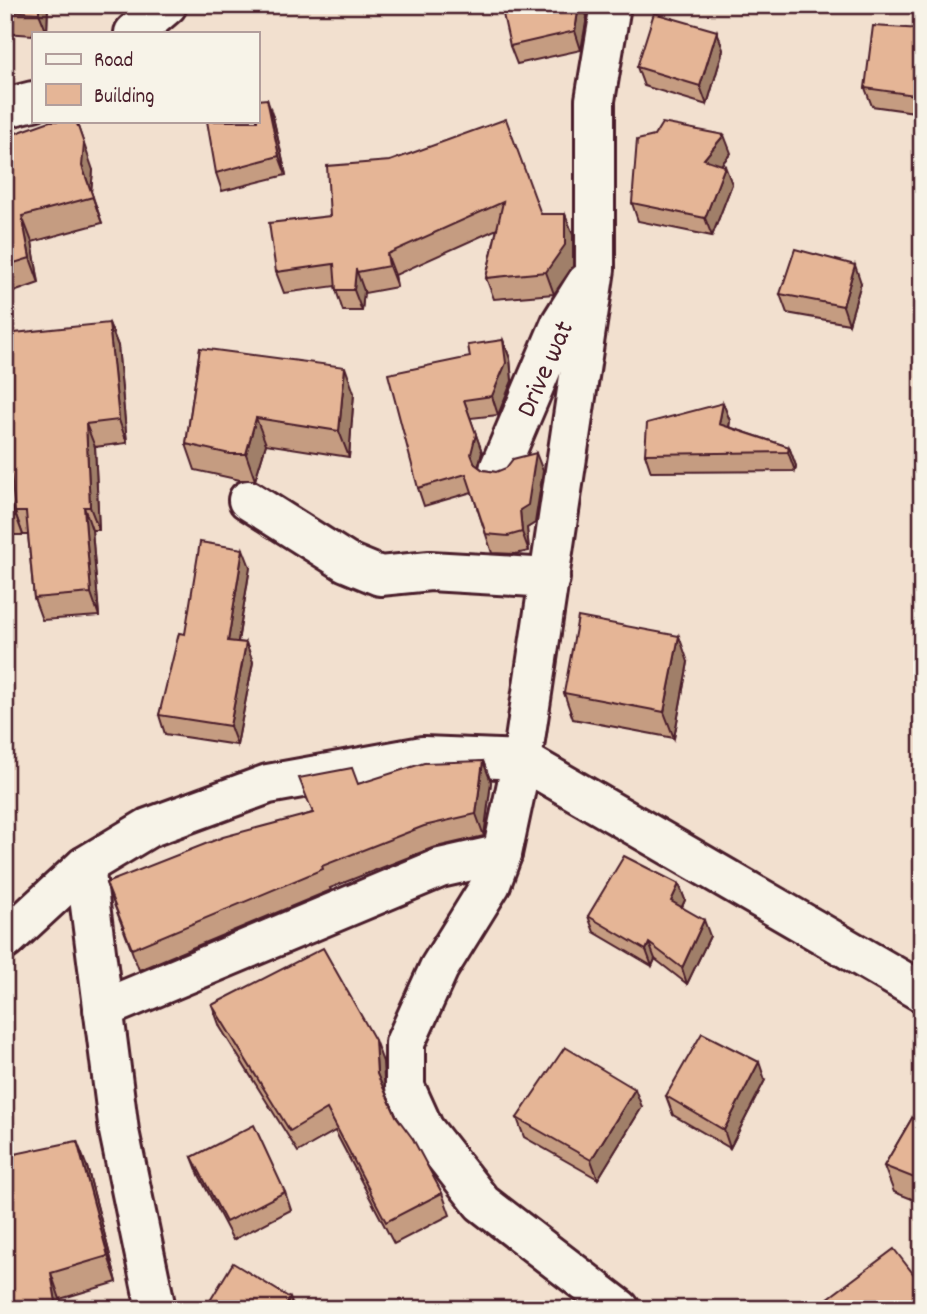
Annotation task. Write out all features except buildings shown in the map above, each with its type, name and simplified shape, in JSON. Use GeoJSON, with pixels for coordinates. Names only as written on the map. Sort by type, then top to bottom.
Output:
{"type":"FeatureCollection","features":[{"type":"Feature","properties":{"kind":"street"},"geometry":{"type":"LineString","coordinates":[[135,32],[167,5]]}},
{"type":"Feature","properties":{"kind":"street"},"geometry":{"type":"LineString","coordinates":[[611,5],[595,100],[595,270],[522,760],[502,855],[491,884],[439,968],[405,1042],[405,1087],[424,1129],[482,1203],[620,1309]]}},
{"type":"Feature","properties":{"kind":"street"},"geometry":{"type":"LineString","coordinates":[[5,108],[32,101]]}},
{"type":"Feature","properties":{"kind":"street","name":"Drive wat"},"geometry":{"type":"LineString","coordinates":[[499,469],[561,323],[595,270]]}},
{"type":"Feature","properties":{"kind":"street"},"geometry":{"type":"LineString","coordinates":[[248,500],[346,562],[380,576],[430,571],[550,578]]}},
{"type":"Feature","properties":{"kind":"street"},"geometry":{"type":"LineString","coordinates":[[5,940],[85,866],[148,828],[268,783],[423,756],[522,760],[922,992]]}},
{"type":"Feature","properties":{"kind":"street"},"geometry":{"type":"LineString","coordinates":[[103,1009],[440,868],[502,855]]}},
{"type":"Feature","properties":{"kind":"street"},"geometry":{"type":"LineString","coordinates":[[85,866],[119,1131],[156,1309]]}}]}
